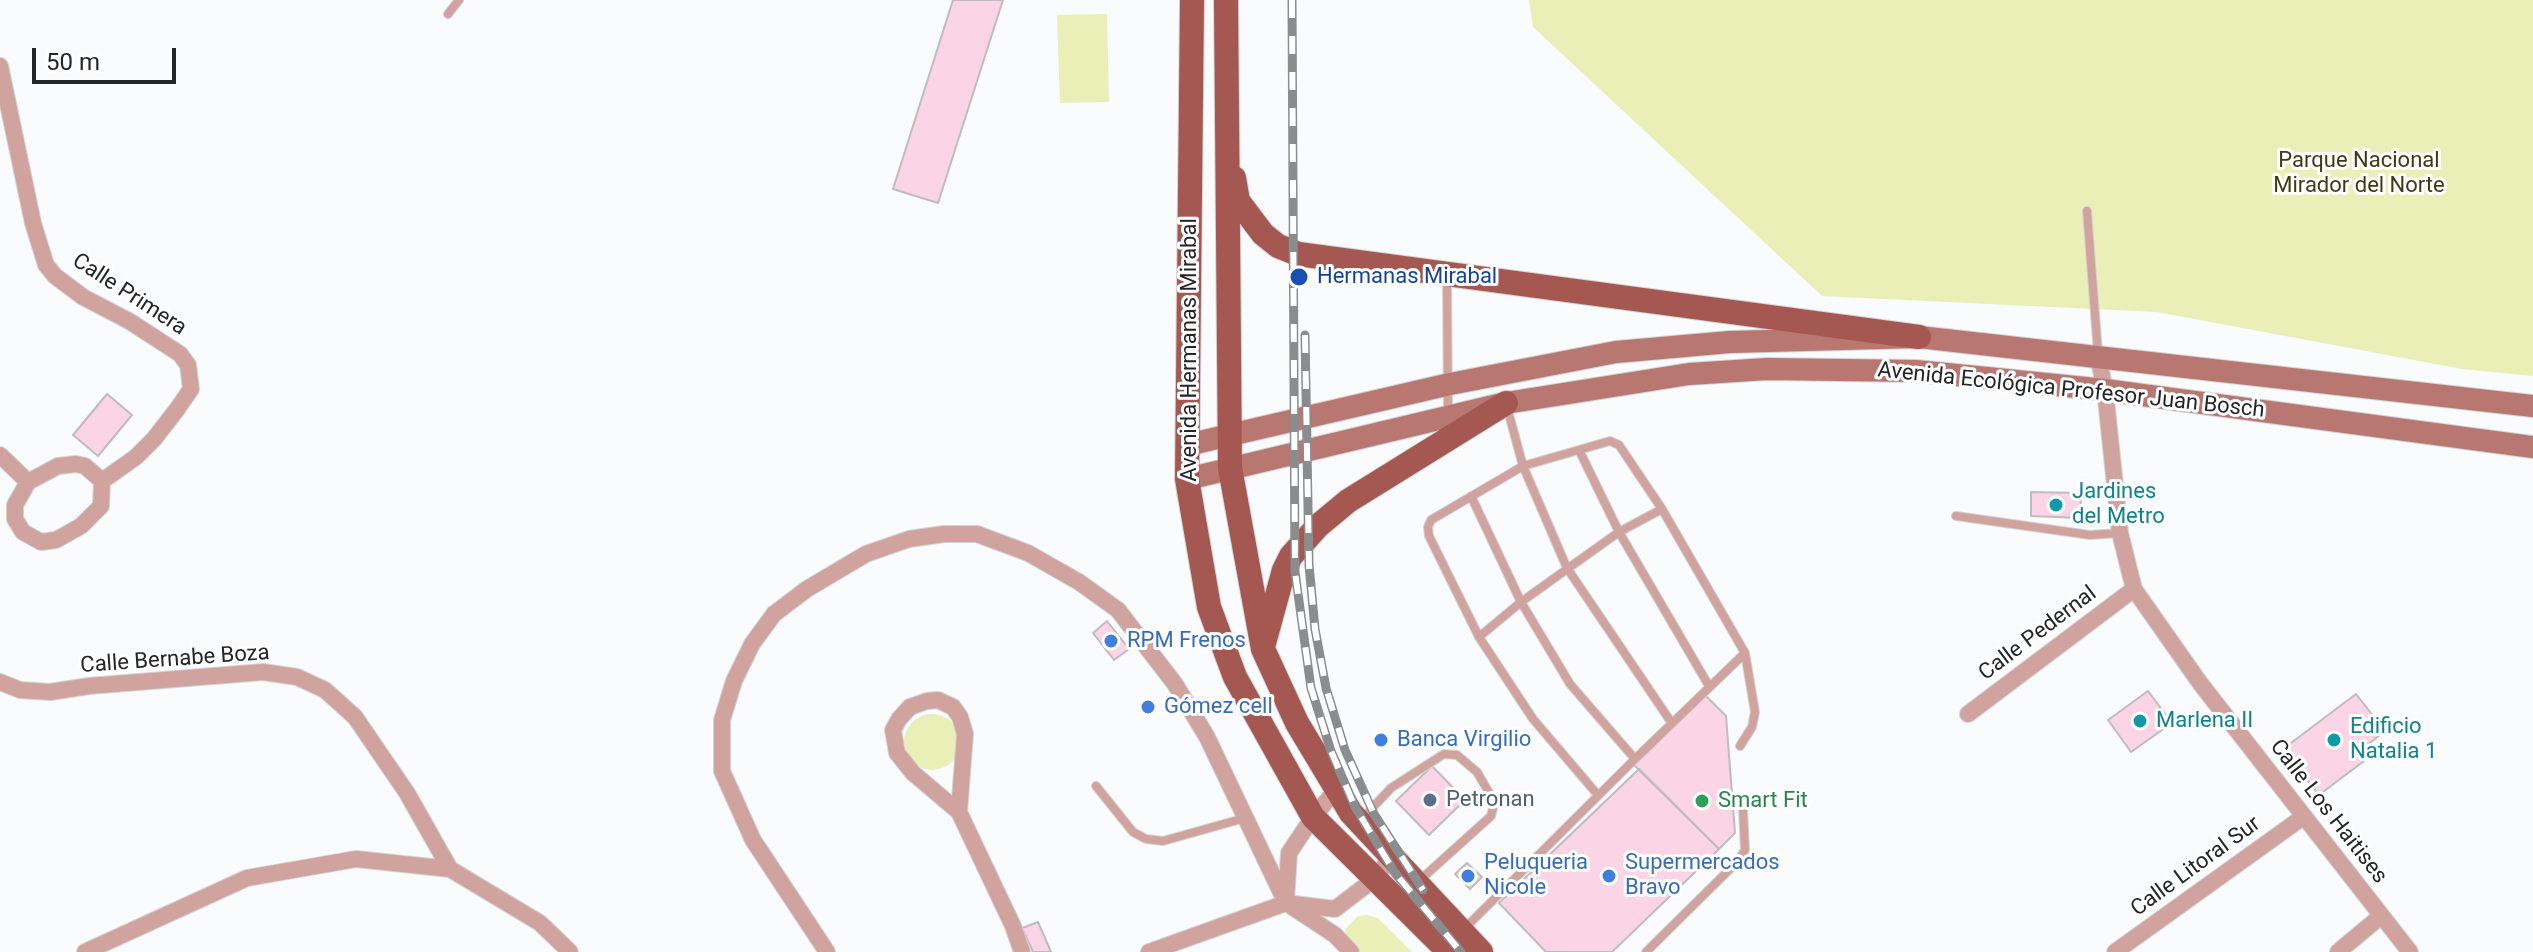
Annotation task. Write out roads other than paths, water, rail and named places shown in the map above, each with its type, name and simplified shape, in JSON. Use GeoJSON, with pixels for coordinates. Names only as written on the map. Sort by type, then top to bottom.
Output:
{"type":"FeatureCollection","features":[{"type":"Feature","properties":{"kind":"main road","name":"Avenida Hermanas Mirabal"},"geometry":{"type":"LineString","coordinates":[[1192,0],[1187,479],[1209,607],[1235,677],[1313,817],[1377,877],[1455,942],[1481,952]]}},
{"type":"Feature","properties":{"kind":"main road","name":"Avenida Hermanas Mirabal"},"geometry":{"type":"LineString","coordinates":[[1226,0],[1230,468],[1263,649],[1297,723],[1337,789],[1359,822],[1416,884],[1455,942]]}},
{"type":"Feature","properties":{"kind":"main road"},"geometry":{"type":"LineString","coordinates":[[1226,129],[1238,201],[1263,234],[1278,246],[1298,254],[1919,337]]}},
{"type":"Feature","properties":{"kind":"main road"},"geometry":{"type":"LineString","coordinates":[[1263,649],[1284,570],[1291,556],[1318,526],[1348,501],[1506,403]]}},
{"type":"Feature","properties":{"kind":"street","name":"Calle Primera"},"geometry":{"type":"LineString","coordinates":[[0,66],[33,223],[46,265],[55,276],[83,297],[129,321],[180,354],[188,365],[191,389],[178,408],[136,457],[102,481]]}},
{"type":"Feature","properties":{"kind":"street","name":"Avenida Ecológica Profesor Juan Bosch"},"geometry":{"type":"LineString","coordinates":[[1187,445],[1450,384],[1616,352],[1730,342],[1919,337],[2533,406]]}},
{"type":"Feature","properties":{"kind":"street","name":"Calle Los Haitises"},"geometry":{"type":"LineString","coordinates":[[2098,356],[2105,390],[2120,533],[2134,589],[2200,683],[2410,952]]}},
{"type":"Feature","properties":{"kind":"street","name":"Avenida Ecológica Profesor Juan Bosch"},"geometry":{"type":"LineString","coordinates":[[1187,479],[1506,403],[1689,374],[1767,369],[1916,371],[2105,390],[2533,447]]}},
{"type":"Feature","properties":{"kind":"street"},"geometry":{"type":"LineString","coordinates":[[0,455],[28,482]]}},
{"type":"Feature","properties":{"kind":"street"},"geometry":{"type":"LineString","coordinates":[[58,466],[85,466],[102,481],[101,506],[87,521],[56,540],[41,542],[23,532],[15,519],[15,505],[28,482],[58,466]]}},
{"type":"Feature","properties":{"kind":"street"},"geometry":{"type":"LineString","coordinates":[[827,952],[753,840],[722,771],[722,720],[734,681],[752,644],[774,614],[838,569],[866,554],[909,539],[944,534],[977,534],[1028,553],[1079,582],[1118,610],[1175,684],[1207,737],[1286,903],[1335,935],[1351,952]]}},
{"type":"Feature","properties":{"kind":"street","name":"Calle Pedernal"},"geometry":{"type":"LineString","coordinates":[[1968,714],[2134,589]]}},
{"type":"Feature","properties":{"kind":"street","name":"Calle Bernabe Boza"},"geometry":{"type":"LineString","coordinates":[[0,682],[20,690],[50,692],[263,672],[297,677],[325,690],[355,717],[407,793],[450,869]]}},
{"type":"Feature","properties":{"kind":"street"},"geometry":{"type":"LineString","coordinates":[[959,812],[965,753],[965,734],[960,717],[953,707],[938,700],[910,707],[893,730],[893,741],[904,764],[959,812],[1013,926],[1022,952]]}},
{"type":"Feature","properties":{"kind":"street"},"geometry":{"type":"LineString","coordinates":[[1286,903],[1289,853],[1337,789]]}},
{"type":"Feature","properties":{"kind":"street","name":"Calle Litoral Sur"},"geometry":{"type":"LineString","coordinates":[[2115,952],[2303,817]]}},
{"type":"Feature","properties":{"kind":"street"},"geometry":{"type":"LineString","coordinates":[[1149,952],[1286,903],[1335,909],[1377,877],[1391,856]]}},
{"type":"Feature","properties":{"kind":"street"},"geometry":{"type":"LineString","coordinates":[[85,952],[247,878],[356,859],[450,869],[540,923],[570,952]]}},
{"type":"Feature","properties":{"kind":"street"},"geometry":{"type":"LineString","coordinates":[[2338,952],[2381,916]]}},
{"type":"Feature","properties":{"kind":"lane"},"geometry":{"type":"LineString","coordinates":[[448,14],[459,0]]}},
{"type":"Feature","properties":{"kind":"lane"},"geometry":{"type":"LineString","coordinates":[[2087,211],[2098,356]]}},
{"type":"Feature","properties":{"kind":"lane"},"geometry":{"type":"LineString","coordinates":[[1447,274],[1448,417]]}},
{"type":"Feature","properties":{"kind":"lane"},"geometry":{"type":"LineString","coordinates":[[1506,403],[1523,466],[1567,568],[1671,722]]}},
{"type":"Feature","properties":{"kind":"lane"},"geometry":{"type":"LineString","coordinates":[[1597,794],[1533,719],[1479,637],[1429,536],[1431,520],[1523,466],[1610,441],[1619,445],[1662,509],[1745,653],[1755,712],[1752,727],[1740,746]]}},
{"type":"Feature","properties":{"kind":"lane"},"geometry":{"type":"LineString","coordinates":[[1579,450],[1619,532],[1709,686]]}},
{"type":"Feature","properties":{"kind":"lane"},"geometry":{"type":"LineString","coordinates":[[1471,496],[1521,602],[1570,684],[1635,759]]}},
{"type":"Feature","properties":{"kind":"lane"},"geometry":{"type":"LineString","coordinates":[[1479,637],[1567,568],[1619,532],[1662,509]]}},
{"type":"Feature","properties":{"kind":"lane"},"geometry":{"type":"LineString","coordinates":[[1956,516],[2090,535],[2120,533]]}},
{"type":"Feature","properties":{"kind":"lane"},"geometry":{"type":"LineString","coordinates":[[1455,942],[1597,794],[1745,653]]}},
{"type":"Feature","properties":{"kind":"lane"},"geometry":{"type":"LineString","coordinates":[[1359,822],[1391,788],[1444,754],[1457,755],[1477,772],[1491,796],[1491,816],[1416,884]]}},
{"type":"Feature","properties":{"kind":"lane"},"geometry":{"type":"LineString","coordinates":[[1096,786],[1133,832],[1146,839],[1163,841],[1245,818]]}},
{"type":"Feature","properties":{"kind":"lane"},"geometry":{"type":"LineString","coordinates":[[1646,952],[1737,862],[1745,850],[1743,809]]}},
{"type":"Feature","properties":{"kind":"railway"},"geometry":{"type":"LineString","coordinates":[[1292,0],[1295,572],[1311,688],[1331,751],[1355,807],[1395,873],[1461,952]]}},
{"type":"Feature","properties":{"kind":"railway"},"geometry":{"type":"LineString","coordinates":[[1305,335],[1309,565],[1315,629],[1326,688],[1345,750],[1374,814],[1423,890]]}},
{"type":"Feature","properties":{"kind":"place","name":"Hermanas Mirabal"},"geometry":{"type":"Point","coordinates":[1299,277]}},
{"type":"Feature","properties":{"kind":"place","name":"Jardines del Metro"},"geometry":{"type":"Point","coordinates":[2056,505]}},
{"type":"Feature","properties":{"kind":"place","name":"RPM Frenos"},"geometry":{"type":"Point","coordinates":[1111,641]}},
{"type":"Feature","properties":{"kind":"place","name":"Gómez cell"},"geometry":{"type":"Point","coordinates":[1148,707]}},
{"type":"Feature","properties":{"kind":"place","name":"Marlena II"},"geometry":{"type":"Point","coordinates":[2140,721]}},
{"type":"Feature","properties":{"kind":"place","name":"Banca Virgilio"},"geometry":{"type":"Point","coordinates":[1381,740]}},
{"type":"Feature","properties":{"kind":"place","name":"Edificio Natalia 1"},"geometry":{"type":"Point","coordinates":[2334,740]}},
{"type":"Feature","properties":{"kind":"place","name":"Petronan"},"geometry":{"type":"Point","coordinates":[1430,800]}},
{"type":"Feature","properties":{"kind":"place","name":"Smart Fit"},"geometry":{"type":"Point","coordinates":[1702,801]}},
{"type":"Feature","properties":{"kind":"place","name":"Peluqueria Nicole"},"geometry":{"type":"Point","coordinates":[1468,876]}},
{"type":"Feature","properties":{"kind":"place","name":"Supermercados Bravo"},"geometry":{"type":"Point","coordinates":[1609,876]}},
{"type":"Feature","properties":{"kind":"park label","name":"Parque Nacional Mirador del Norte"},"geometry":{"type":"Point","coordinates":[2359,174]}}]}
